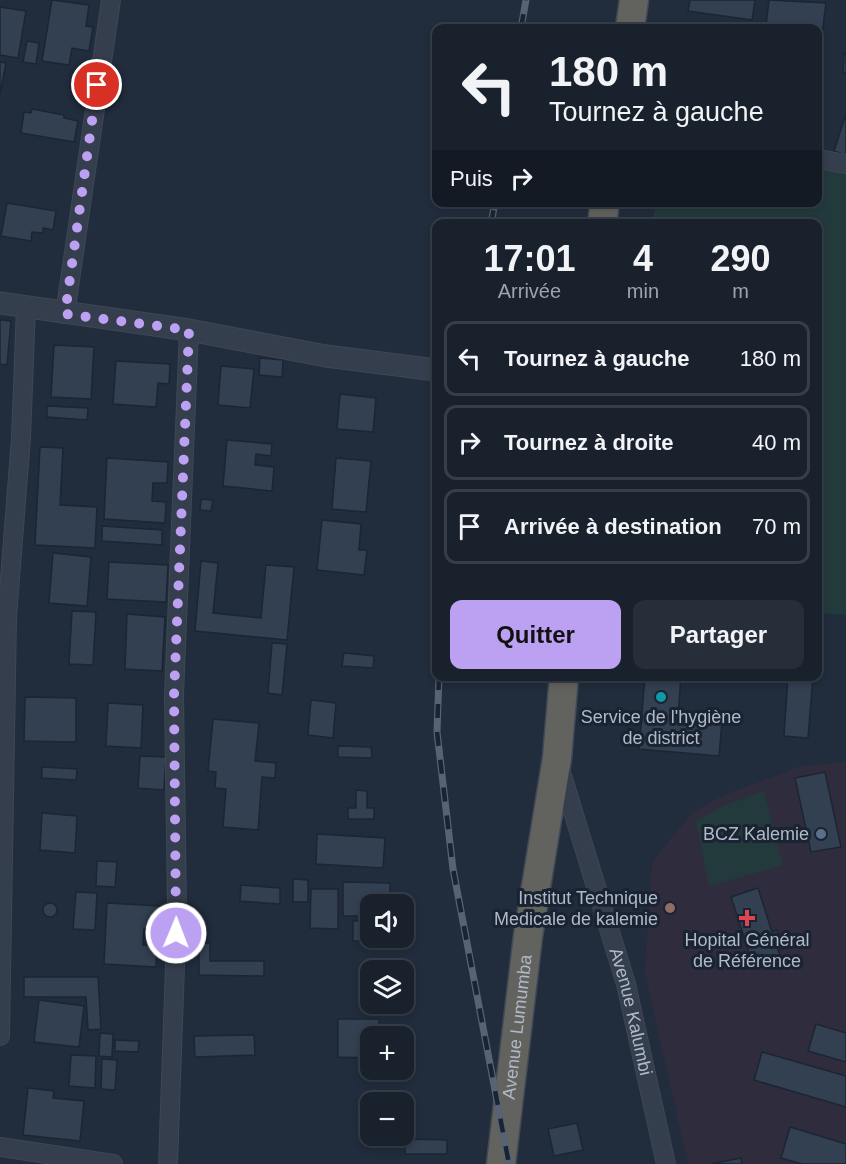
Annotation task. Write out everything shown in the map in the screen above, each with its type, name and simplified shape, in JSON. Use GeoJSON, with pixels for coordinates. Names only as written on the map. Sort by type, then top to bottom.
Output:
{"type":"FeatureCollection","features":[{"type":"Feature","properties":{"kind":"highway"},"geometry":{"type":"LineString","coordinates":[[631,24],[634,0]]}},
{"type":"Feature","properties":{"kind":"highway","name":"Avenue Lumumba"},"geometry":{"type":"LineString","coordinates":[[501,1164],[528,936],[557,758],[564,681]]}},
{"type":"Feature","properties":{"kind":"street"},"geometry":{"type":"LineString","coordinates":[[65,314],[111,0]]}},
{"type":"Feature","properties":{"kind":"street"},"geometry":{"type":"LineString","coordinates":[[822,160],[846,164]]}},
{"type":"Feature","properties":{"kind":"street"},"geometry":{"type":"LineString","coordinates":[[0,303],[189,330],[326,356],[432,369]]}},
{"type":"Feature","properties":{"kind":"street"},"geometry":{"type":"LineString","coordinates":[[0,1036],[1,849],[8,617],[21,438],[26,308]]}},
{"type":"Feature","properties":{"kind":"street"},"geometry":{"type":"LineString","coordinates":[[168,1164],[177,909],[174,695],[189,330]]}},
{"type":"Feature","properties":{"kind":"street","name":"Avenue Kalumbi"},"geometry":{"type":"LineString","coordinates":[[557,758],[626,984],[666,1164]]}},
{"type":"Feature","properties":{"kind":"street"},"geometry":{"type":"LineString","coordinates":[[0,1147],[113,1164]]}},
{"type":"Feature","properties":{"kind":"shaded area","name":"Hopital Général de Référence"},"geometry":{"type":"Polygon","coordinates":[[[846,762],[846,1164],[688,1164],[645,974],[652,862],[693,812],[722,796],[801,766],[846,762]]]}},
{"type":"Feature","properties":{"kind":"green space"},"geometry":{"type":"Polygon","coordinates":[[[822,169],[846,174],[846,615],[822,613],[822,219],[653,219],[655,207],[822,207],[822,169]]]}},
{"type":"Feature","properties":{"kind":"green space"},"geometry":{"type":"Polygon","coordinates":[[[764,791],[783,865],[709,886],[696,821],[725,805],[764,791]]]}},
{"type":"Feature","properties":{"kind":"building"},"geometry":{"type":"Polygon","coordinates":[[[52,0],[89,5],[86,26],[93,27],[89,51],[72,48],[69,65],[42,61],[52,0]]]}},
{"type":"Feature","properties":{"kind":"building"},"geometry":{"type":"Polygon","coordinates":[[[690,0],[755,0],[752,20],[688,11],[690,0]]]}},
{"type":"Feature","properties":{"kind":"building"},"geometry":{"type":"Polygon","coordinates":[[[769,0],[826,3],[822,34],[822,24],[766,24],[769,0]]]}},
{"type":"Feature","properties":{"kind":"building"},"geometry":{"type":"Polygon","coordinates":[[[0,7],[26,11],[18,58],[0,55],[0,7]]]}},
{"type":"Feature","properties":{"kind":"building"},"geometry":{"type":"Polygon","coordinates":[[[27,41],[39,43],[36,64],[23,62],[27,41]]]}},
{"type":"Feature","properties":{"kind":"building"},"geometry":{"type":"Polygon","coordinates":[[[844,53],[846,53],[846,73],[843,73],[844,53]]]}},
{"type":"Feature","properties":{"kind":"building"},"geometry":{"type":"Polygon","coordinates":[[[0,62],[6,63],[0,94],[0,62]]]}},
{"type":"Feature","properties":{"kind":"building"},"geometry":{"type":"Polygon","coordinates":[[[32,109],[64,115],[64,118],[78,121],[74,142],[21,133],[24,112],[31,113],[32,109]]]}},
{"type":"Feature","properties":{"kind":"building"},"geometry":{"type":"Polygon","coordinates":[[[846,114],[846,155],[834,151],[846,114]]]}},
{"type":"Feature","properties":{"kind":"building"},"geometry":{"type":"Polygon","coordinates":[[[7,203],[56,211],[53,230],[43,228],[43,233],[32,232],[31,241],[1,236],[7,203]]]}},
{"type":"Feature","properties":{"kind":"building"},"geometry":{"type":"Polygon","coordinates":[[[0,320],[11,321],[7,365],[0,364],[0,320]]]}},
{"type":"Feature","properties":{"kind":"building"},"geometry":{"type":"Polygon","coordinates":[[[54,345],[94,347],[91,399],[51,397],[54,345]]]}},
{"type":"Feature","properties":{"kind":"building"},"geometry":{"type":"Polygon","coordinates":[[[260,358],[283,360],[282,377],[259,375],[260,358]]]}},
{"type":"Feature","properties":{"kind":"building"},"geometry":{"type":"Polygon","coordinates":[[[116,361],[170,364],[169,384],[158,383],[156,407],[113,404],[116,361]]]}},
{"type":"Feature","properties":{"kind":"building"},"geometry":{"type":"Polygon","coordinates":[[[221,366],[254,369],[250,408],[218,405],[221,366]]]}},
{"type":"Feature","properties":{"kind":"building"},"geometry":{"type":"Polygon","coordinates":[[[340,394],[376,398],[373,432],[337,429],[340,394]]]}},
{"type":"Feature","properties":{"kind":"building"},"geometry":{"type":"Polygon","coordinates":[[[47,406],[88,408],[87,420],[47,417],[47,406]]]}},
{"type":"Feature","properties":{"kind":"building"},"geometry":{"type":"Polygon","coordinates":[[[227,440],[272,444],[271,456],[256,454],[255,465],[274,467],[272,491],[223,486],[227,440]]]}},
{"type":"Feature","properties":{"kind":"building"},"geometry":{"type":"Polygon","coordinates":[[[40,447],[63,448],[60,505],[97,507],[95,548],[35,545],[40,447]]]}},
{"type":"Feature","properties":{"kind":"building"},"geometry":{"type":"Polygon","coordinates":[[[107,458],[168,462],[167,483],[153,483],[152,501],[166,502],[165,523],[104,519],[107,458]]]}},
{"type":"Feature","properties":{"kind":"building"},"geometry":{"type":"Polygon","coordinates":[[[336,458],[371,461],[366,512],[332,509],[336,458]]]}},
{"type":"Feature","properties":{"kind":"building"},"geometry":{"type":"Polygon","coordinates":[[[201,499],[213,500],[211,511],[200,510],[201,499]]]}},
{"type":"Feature","properties":{"kind":"building"},"geometry":{"type":"Polygon","coordinates":[[[322,520],[361,524],[359,550],[367,550],[364,575],[317,570],[322,520]]]}},
{"type":"Feature","properties":{"kind":"building"},"geometry":{"type":"Polygon","coordinates":[[[102,526],[162,530],[162,545],[102,541],[102,526]]]}},
{"type":"Feature","properties":{"kind":"building"},"geometry":{"type":"Polygon","coordinates":[[[53,553],[91,557],[87,606],[49,603],[53,553]]]}},
{"type":"Feature","properties":{"kind":"building"},"geometry":{"type":"Polygon","coordinates":[[[201,561],[218,563],[213,613],[261,618],[266,565],[294,567],[287,640],[195,631],[201,561]]]}},
{"type":"Feature","properties":{"kind":"building"},"geometry":{"type":"Polygon","coordinates":[[[109,562],[168,565],[166,602],[107,599],[109,562]]]}},
{"type":"Feature","properties":{"kind":"building"},"geometry":{"type":"Polygon","coordinates":[[[72,611],[96,612],[93,665],[69,664],[72,611]]]}},
{"type":"Feature","properties":{"kind":"building"},"geometry":{"type":"Polygon","coordinates":[[[127,614],[165,617],[162,671],[125,669],[127,614]]]}},
{"type":"Feature","properties":{"kind":"building"},"geometry":{"type":"Polygon","coordinates":[[[272,643],[287,644],[282,695],[268,693],[272,643]]]}},
{"type":"Feature","properties":{"kind":"building"},"geometry":{"type":"Polygon","coordinates":[[[344,653],[374,656],[373,668],[342,666],[344,653]]]}},
{"type":"Feature","properties":{"kind":"building","name":"Service de l'hygiène de district"},"geometry":{"type":"Polygon","coordinates":[[[645,681],[681,681],[678,718],[722,721],[719,756],[639,749],[645,681]]]}},
{"type":"Feature","properties":{"kind":"building"},"geometry":{"type":"Polygon","coordinates":[[[788,681],[813,681],[808,738],[784,736],[788,681]]]}},
{"type":"Feature","properties":{"kind":"building"},"geometry":{"type":"Polygon","coordinates":[[[25,697],[76,698],[76,742],[24,741],[25,697]]]}},
{"type":"Feature","properties":{"kind":"building"},"geometry":{"type":"Polygon","coordinates":[[[311,700],[336,703],[333,738],[308,735],[311,700]]]}},
{"type":"Feature","properties":{"kind":"building"},"geometry":{"type":"Polygon","coordinates":[[[108,703],[143,705],[141,748],[106,746],[108,703]]]}},
{"type":"Feature","properties":{"kind":"building"},"geometry":{"type":"Polygon","coordinates":[[[213,719],[259,723],[255,761],[276,763],[275,778],[262,777],[258,830],[223,827],[226,789],[215,788],[216,772],[208,771],[213,719]]]}},
{"type":"Feature","properties":{"kind":"building"},"geometry":{"type":"Polygon","coordinates":[[[338,746],[371,747],[372,758],[338,757],[338,746]]]}},
{"type":"Feature","properties":{"kind":"building"},"geometry":{"type":"Polygon","coordinates":[[[140,756],[166,757],[164,790],[138,788],[140,756]]]}},
{"type":"Feature","properties":{"kind":"building"},"geometry":{"type":"Polygon","coordinates":[[[42,767],[77,769],[76,780],[42,778],[42,767]]]}},
{"type":"Feature","properties":{"kind":"building"},"geometry":{"type":"Polygon","coordinates":[[[825,772],[841,847],[811,852],[795,778],[825,772]]]}},
{"type":"Feature","properties":{"kind":"building"},"geometry":{"type":"Polygon","coordinates":[[[356,790],[367,791],[367,808],[374,808],[374,819],[348,819],[348,808],[356,808],[356,790]]]}},
{"type":"Feature","properties":{"kind":"building"},"geometry":{"type":"Polygon","coordinates":[[[42,813],[77,816],[75,853],[40,850],[42,813]]]}},
{"type":"Feature","properties":{"kind":"building"},"geometry":{"type":"Polygon","coordinates":[[[317,834],[385,838],[383,868],[316,864],[317,834]]]}},
{"type":"Feature","properties":{"kind":"building"},"geometry":{"type":"Polygon","coordinates":[[[97,861],[117,862],[115,887],[96,886],[97,861]]]}},
{"type":"Feature","properties":{"kind":"building"},"geometry":{"type":"Polygon","coordinates":[[[293,879],[308,880],[308,902],[293,902],[293,879]]]}},
{"type":"Feature","properties":{"kind":"building"},"geometry":{"type":"Polygon","coordinates":[[[343,882],[390,883],[390,894],[360,894],[360,916],[343,916],[343,882]]]}},
{"type":"Feature","properties":{"kind":"building"},"geometry":{"type":"Polygon","coordinates":[[[241,885],[280,888],[280,904],[240,901],[241,885]]]}},
{"type":"Feature","properties":{"kind":"building"},"geometry":{"type":"Polygon","coordinates":[[[758,888],[772,932],[777,930],[783,949],[778,950],[781,957],[753,965],[731,897],[758,888]]]}},
{"type":"Feature","properties":{"kind":"building"},"geometry":{"type":"Polygon","coordinates":[[[311,889],[338,889],[338,929],[310,928],[311,889]]]}},
{"type":"Feature","properties":{"kind":"building"},"geometry":{"type":"Polygon","coordinates":[[[76,892],[97,893],[95,930],[73,929],[76,892]]]}},
{"type":"Feature","properties":{"kind":"building"},"geometry":{"type":"Polygon","coordinates":[[[50,903],[55,905],[57,910],[55,915],[50,917],[45,915],[43,910],[45,905],[50,903]]]}},
{"type":"Feature","properties":{"kind":"building"},"geometry":{"type":"Polygon","coordinates":[[[107,903],[159,906],[158,930],[144,929],[143,945],[157,945],[156,967],[104,964],[107,903]]]}},
{"type":"Feature","properties":{"kind":"building"},"geometry":{"type":"Polygon","coordinates":[[[353,921],[360,921],[360,941],[353,941],[353,921]]]}},
{"type":"Feature","properties":{"kind":"building"},"geometry":{"type":"Polygon","coordinates":[[[199,943],[210,943],[210,961],[264,961],[264,976],[199,975],[199,943]]]}},
{"type":"Feature","properties":{"kind":"building"},"geometry":{"type":"Polygon","coordinates":[[[24,977],[98,977],[101,1029],[88,1030],[86,997],[24,997],[24,977]]]}},
{"type":"Feature","properties":{"kind":"building"},"geometry":{"type":"Polygon","coordinates":[[[39,1000],[84,1006],[79,1047],[34,1042],[39,1000]]]}},
{"type":"Feature","properties":{"kind":"building"},"geometry":{"type":"Polygon","coordinates":[[[338,1019],[379,1019],[379,1026],[360,1026],[360,1058],[338,1057],[338,1019]]]}},
{"type":"Feature","properties":{"kind":"building"},"geometry":{"type":"Polygon","coordinates":[[[816,1024],[846,1033],[846,1062],[808,1051],[816,1024]]]}},
{"type":"Feature","properties":{"kind":"building"},"geometry":{"type":"Polygon","coordinates":[[[100,1033],[113,1034],[112,1057],[99,1056],[100,1033]]]}},
{"type":"Feature","properties":{"kind":"building"},"geometry":{"type":"Polygon","coordinates":[[[254,1035],[255,1055],[195,1057],[194,1036],[254,1035]]]}},
{"type":"Feature","properties":{"kind":"building"},"geometry":{"type":"Polygon","coordinates":[[[115,1040],[139,1041],[138,1052],[115,1051],[115,1040]]]}},
{"type":"Feature","properties":{"kind":"building"},"geometry":{"type":"Polygon","coordinates":[[[762,1052],[846,1076],[846,1107],[754,1080],[762,1052]]]}},
{"type":"Feature","properties":{"kind":"building"},"geometry":{"type":"Polygon","coordinates":[[[71,1055],[96,1056],[95,1088],[69,1086],[71,1055]]]}},
{"type":"Feature","properties":{"kind":"building"},"geometry":{"type":"Polygon","coordinates":[[[102,1059],[117,1060],[115,1090],[101,1089],[102,1059]]]}},
{"type":"Feature","properties":{"kind":"building"},"geometry":{"type":"Polygon","coordinates":[[[28,1088],[54,1091],[53,1098],[84,1101],[80,1141],[23,1135],[28,1088]]]}},
{"type":"Feature","properties":{"kind":"building"},"geometry":{"type":"Polygon","coordinates":[[[577,1123],[583,1150],[554,1156],[548,1129],[577,1123]]]}},
{"type":"Feature","properties":{"kind":"building"},"geometry":{"type":"Polygon","coordinates":[[[790,1127],[846,1144],[846,1164],[802,1164],[781,1158],[790,1127]]]}},
{"type":"Feature","properties":{"kind":"building"},"geometry":{"type":"Polygon","coordinates":[[[414,1139],[447,1140],[447,1154],[405,1154],[405,1146],[414,1146],[414,1139]]]}},
{"type":"Feature","properties":{"kind":"building"},"geometry":{"type":"Polygon","coordinates":[[[741,1158],[742,1164],[711,1164],[741,1158]]]}},
{"type":"Feature","properties":{"kind":"railway"},"geometry":{"type":"LineString","coordinates":[[522,24],[526,0]]}},
{"type":"Feature","properties":{"kind":"railway"},"geometry":{"type":"LineString","coordinates":[[492,219],[494,207]]}},
{"type":"Feature","properties":{"kind":"railway"},"geometry":{"type":"LineString","coordinates":[[439,681],[437,732],[453,869],[509,1164]]}},
{"type":"Feature","properties":{"kind":"place","name":"Service de l'hygiène de district"},"geometry":{"type":"Point","coordinates":[661,697]}},
{"type":"Feature","properties":{"kind":"place","name":"BCZ Kalemie"},"geometry":{"type":"Point","coordinates":[821,834]}},
{"type":"Feature","properties":{"kind":"place","name":"Institut Technique Medicale de kalemie"},"geometry":{"type":"Point","coordinates":[670,908]}},
{"type":"Feature","properties":{"kind":"place","name":"Hopital Général de Référence"},"geometry":{"type":"Point","coordinates":[747,918]}},
{"type":"Feature","properties":{"kind":"route"},"geometry":{"type":"LineString","coordinates":[[97,85],[65,314],[189,330],[174,695],[176,933]]}}]}
